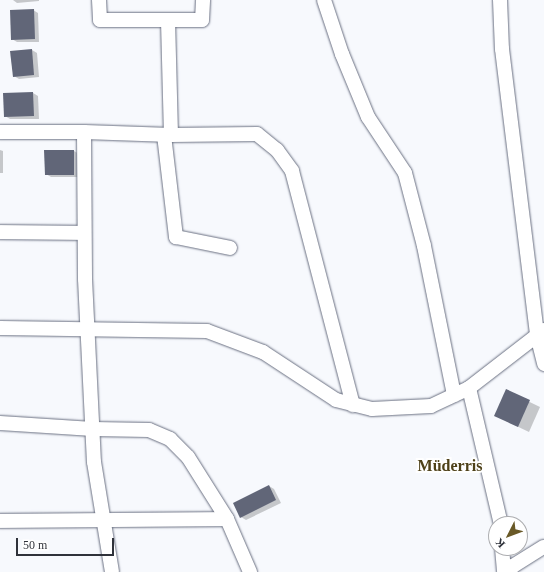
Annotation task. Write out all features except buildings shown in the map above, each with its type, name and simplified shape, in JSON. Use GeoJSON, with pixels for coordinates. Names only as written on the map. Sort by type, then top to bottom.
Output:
{"type":"FeatureCollection","features":[{"type":"Feature","properties":{"kind":"street"},"geometry":{"type":"LineString","coordinates":[[99,0],[100,20],[202,20],[203,0]]}},
{"type":"Feature","properties":{"kind":"street"},"geometry":{"type":"LineString","coordinates":[[324,0],[342,54],[368,117],[405,172],[424,246],[454,395]]}},
{"type":"Feature","properties":{"kind":"street"},"geometry":{"type":"LineString","coordinates":[[500,0],[502,50],[541,332],[544,364]]}},
{"type":"Feature","properties":{"kind":"street"},"geometry":{"type":"LineString","coordinates":[[168,20],[167,135],[176,237],[230,248]]}},
{"type":"Feature","properties":{"kind":"street"},"geometry":{"type":"LineString","coordinates":[[0,132],[84,132],[167,135],[257,134],[277,150],[292,171],[353,405]]}},
{"type":"Feature","properties":{"kind":"street"},"geometry":{"type":"LineString","coordinates":[[84,132],[84,233],[94,462],[112,572]]}},
{"type":"Feature","properties":{"kind":"street"},"geometry":{"type":"LineString","coordinates":[[0,232],[84,233]]}},
{"type":"Feature","properties":{"kind":"street"},"geometry":{"type":"LineString","coordinates":[[0,328],[207,331],[263,352],[336,400],[372,409],[431,406],[470,388],[541,332]]}},
{"type":"Feature","properties":{"kind":"street"},"geometry":{"type":"LineString","coordinates":[[470,388],[499,516]]}},
{"type":"Feature","properties":{"kind":"street"},"geometry":{"type":"LineString","coordinates":[[0,423],[93,429],[149,430],[170,439],[188,457],[227,519],[250,572]]}},
{"type":"Feature","properties":{"kind":"street"},"geometry":{"type":"LineString","coordinates":[[0,521],[227,519]]}},
{"type":"Feature","properties":{"kind":"street"},"geometry":{"type":"LineString","coordinates":[[508,572],[513,566],[544,547]]}},
{"type":"Feature","properties":{"kind":"street"},"geometry":{"type":"LineString","coordinates":[[503,556],[504,572]]}},
{"type":"Feature","properties":{"kind":"district","name":"Müderris"},"geometry":{"type":"Point","coordinates":[450,466]}}]}
